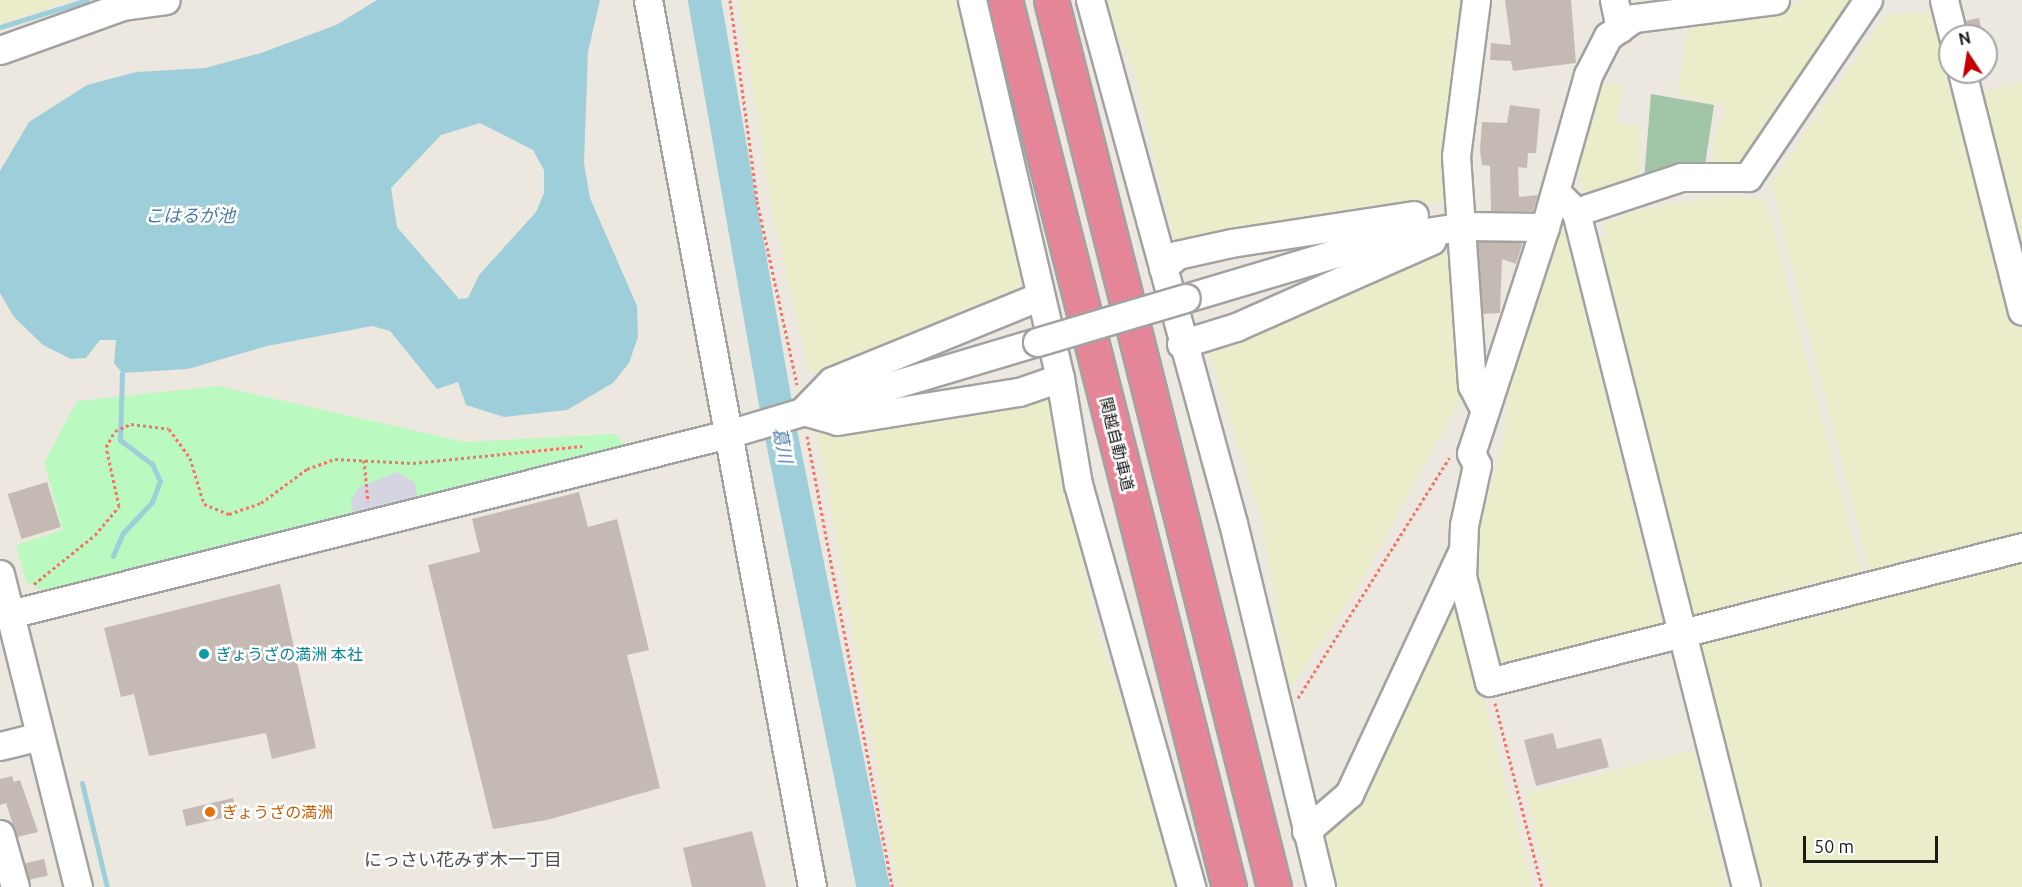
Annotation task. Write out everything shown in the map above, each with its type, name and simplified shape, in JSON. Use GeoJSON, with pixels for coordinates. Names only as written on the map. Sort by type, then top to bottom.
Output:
{"type":"FeatureCollection","features":[{"type":"Feature","properties":{"kind":"highway","name":"関越自動車道"},"geometry":{"type":"LineString","coordinates":[[1005,0],[1229,887]]}},
{"type":"Feature","properties":{"kind":"highway"},"geometry":{"type":"LineString","coordinates":[[1052,0],[1274,887]]}},
{"type":"Feature","properties":{"kind":"street"},"geometry":{"type":"LineString","coordinates":[[0,50],[123,6],[166,0]]}},
{"type":"Feature","properties":{"kind":"street"},"geometry":{"type":"LineString","coordinates":[[648,0],[736,431],[812,887]]}},
{"type":"Feature","properties":{"kind":"street"},"geometry":{"type":"LineString","coordinates":[[972,0],[1060,378],[1077,484],[1191,887]]}},
{"type":"Feature","properties":{"kind":"street"},"geometry":{"type":"LineString","coordinates":[[1090,0],[1163,268],[1181,344],[1233,523],[1321,887]]}},
{"type":"Feature","properties":{"kind":"street"},"geometry":{"type":"LineString","coordinates":[[1476,0],[1456,156],[1465,226],[1472,385],[1484,409]]}},
{"type":"Feature","properties":{"kind":"street"},"geometry":{"type":"LineString","coordinates":[[1614,0],[1620,28]]}},
{"type":"Feature","properties":{"kind":"street"},"geometry":{"type":"LineString","coordinates":[[1306,831],[1349,794],[1461,554],[1475,483],[1471,453],[1556,192],[1588,75],[1608,36],[1656,11],[1775,0]]}},
{"type":"Feature","properties":{"kind":"street"},"geometry":{"type":"LineString","coordinates":[[1576,212],[1681,177],[1748,177],[1868,0]]}},
{"type":"Feature","properties":{"kind":"street"},"geometry":{"type":"LineString","coordinates":[[1944,0],[1950,24]]}},
{"type":"Feature","properties":{"kind":"street"},"geometry":{"type":"LineString","coordinates":[[1965,84],[2022,311]]}},
{"type":"Feature","properties":{"kind":"street"},"geometry":{"type":"LineString","coordinates":[[1556,192],[1576,212],[1680,634],[1746,887]]}},
{"type":"Feature","properties":{"kind":"street"},"geometry":{"type":"LineString","coordinates":[[1163,268],[1177,255],[1221,244],[1412,215],[1465,226]]}},
{"type":"Feature","properties":{"kind":"street"},"geometry":{"type":"LineString","coordinates":[[1181,344],[1236,327],[1465,226]]}},
{"type":"Feature","properties":{"kind":"street"},"geometry":{"type":"LineString","coordinates":[[78,887],[5,594],[610,464],[736,431],[1387,238],[1465,226],[1545,227]]}},
{"type":"Feature","properties":{"kind":"street"},"geometry":{"type":"LineString","coordinates":[[800,411],[832,381],[1040,296]]}},
{"type":"Feature","properties":{"kind":"street"},"geometry":{"type":"LineString","coordinates":[[800,411],[837,421],[1019,392],[1060,378]]}},
{"type":"Feature","properties":{"kind":"street"},"geometry":{"type":"LineString","coordinates":[[1461,554],[1490,682],[2022,547]]}},
{"type":"Feature","properties":{"kind":"street"},"geometry":{"type":"LineString","coordinates":[[0,746],[40,736]]}},
{"type":"Feature","properties":{"kind":"street"},"geometry":{"type":"LineString","coordinates":[[0,834],[15,887]]}},
{"type":"Feature","properties":{"kind":"path"},"geometry":{"type":"LineString","coordinates":[[730,0],[757,201],[892,887]]}},
{"type":"Feature","properties":{"kind":"path"},"geometry":{"type":"LineString","coordinates":[[5,594],[30,588],[116,512],[119,492],[106,447],[122,427],[150,423],[169,429],[190,458],[204,504],[229,514],[261,503],[320,462],[364,460],[413,463],[605,443],[610,464]]}},
{"type":"Feature","properties":{"kind":"path"},"geometry":{"type":"LineString","coordinates":[[1281,726],[1438,471],[1451,456],[1471,453]]}},
{"type":"Feature","properties":{"kind":"path"},"geometry":{"type":"LineString","coordinates":[[364,460],[364,486]]}},
{"type":"Feature","properties":{"kind":"path"},"geometry":{"type":"LineString","coordinates":[[1490,682],[1542,887]]}},
{"type":"Feature","properties":{"kind":"green space"},"geometry":{"type":"Polygon","coordinates":[[[0,0],[70,0],[0,25],[0,0]]]}},
{"type":"Feature","properties":{"kind":"green space"},"geometry":{"type":"Polygon","coordinates":[[[738,0],[959,0],[970,43],[971,78],[1024,279],[1019,287],[810,374],[774,221],[738,0]]]}},
{"type":"Feature","properties":{"kind":"green space"},"geometry":{"type":"Polygon","coordinates":[[[1107,0],[1470,0],[1452,201],[1175,242],[1132,63],[1113,27],[1107,0]]]}},
{"type":"Feature","properties":{"kind":"green space"},"geometry":{"type":"Polygon","coordinates":[[[1802,0],[1857,0],[1764,125],[1741,168],[1712,165],[1715,133],[1726,107],[1677,94],[1688,30],[1705,17],[1760,17],[1802,0]]]}},
{"type":"Feature","properties":{"kind":"green space"},"geometry":{"type":"Polygon","coordinates":[[[1940,11],[1942,24],[1938,24],[1938,84],[1959,84],[2022,330],[2022,536],[1870,575],[1771,183],[1885,15],[1940,11]]]}},
{"type":"Feature","properties":{"kind":"green space"},"geometry":{"type":"Polygon","coordinates":[[[2022,82],[2022,286],[1973,95],[2022,82]]]}},
{"type":"Feature","properties":{"kind":"green space"},"geometry":{"type":"Polygon","coordinates":[[[1602,83],[1624,85],[1616,122],[1642,127],[1638,182],[1586,201],[1575,159],[1602,83]]]}},
{"type":"Feature","properties":{"kind":"green space"},"geometry":{"type":"Polygon","coordinates":[[[1651,94],[1714,105],[1704,172],[1644,180],[1651,94]]]}},
{"type":"Feature","properties":{"kind":"green space"},"geometry":{"type":"Polygon","coordinates":[[[1719,196],[1762,198],[1767,204],[1863,579],[1699,621],[1687,614],[1593,239],[1609,236],[1603,224],[1634,211],[1719,196]]]}},
{"type":"Feature","properties":{"kind":"green space"},"geometry":{"type":"Polygon","coordinates":[[[1555,227],[1563,227],[1663,628],[1507,666],[1496,663],[1477,578],[1475,544],[1504,436],[1512,362],[1555,227]]]}},
{"type":"Feature","properties":{"kind":"green space"},"geometry":{"type":"Polygon","coordinates":[[[1459,251],[1464,392],[1361,582],[1289,690],[1263,523],[1208,350],[1338,287],[1429,255],[1459,251]]]}},
{"type":"Feature","properties":{"kind":"green space"},"geometry":{"type":"Polygon","coordinates":[[[218,386],[465,442],[615,434],[627,448],[41,590],[26,581],[16,545],[63,530],[44,463],[77,401],[218,386]]]}},
{"type":"Feature","properties":{"kind":"green space"},"geometry":{"type":"Polygon","coordinates":[[[1048,395],[1096,624],[1183,887],[898,887],[818,433],[845,435],[1048,395]]]}},
{"type":"Feature","properties":{"kind":"green space"},"geometry":{"type":"Polygon","coordinates":[[[2022,561],[2022,887],[1758,887],[1698,648],[1705,636],[2022,561]]]}},
{"type":"Feature","properties":{"kind":"green space"},"geometry":{"type":"Polygon","coordinates":[[[1453,599],[1459,601],[1533,887],[1332,887],[1320,836],[1453,599]]]}},
{"type":"Feature","properties":{"kind":"green space"},"geometry":{"type":"Polygon","coordinates":[[[1694,750],[1728,887],[1549,887],[1526,793],[1694,750]]]}},
{"type":"Feature","properties":{"kind":"shaded area"},"geometry":{"type":"Polygon","coordinates":[[[398,472],[415,483],[417,498],[353,514],[351,501],[359,487],[398,472]]]}},
{"type":"Feature","properties":{"kind":"water","name":"こはるが池"},"geometry":{"type":"Polygon","coordinates":[[[377,0],[600,0],[588,52],[584,163],[590,198],[637,306],[638,337],[629,363],[613,383],[567,410],[504,417],[466,405],[458,382],[437,389],[390,331],[372,326],[267,346],[188,369],[122,373],[114,363],[116,340],[100,340],[86,358],[71,359],[43,345],[14,317],[0,293],[0,171],[29,122],[87,85],[136,72],[205,68],[261,53],[336,25],[377,0]],[[480,123],[441,135],[391,188],[397,227],[459,299],[468,298],[479,275],[536,212],[544,193],[544,170],[533,150],[480,123]]]}},
{"type":"Feature","properties":{"kind":"building"},"geometry":{"type":"Polygon","coordinates":[[[1505,0],[1571,0],[1576,63],[1513,71],[1511,61],[1490,60],[1491,43],[1511,45],[1505,0]]]}},
{"type":"Feature","properties":{"kind":"building"},"geometry":{"type":"Polygon","coordinates":[[[1979,18],[1980,24],[1966,24],[1965,21],[1979,18]]]}},
{"type":"Feature","properties":{"kind":"building"},"geometry":{"type":"Polygon","coordinates":[[[1510,105],[1540,109],[1536,153],[1528,153],[1527,168],[1518,167],[1519,197],[1538,195],[1533,211],[1491,211],[1490,166],[1482,165],[1480,150],[1482,122],[1507,123],[1510,105]]]}},
{"type":"Feature","properties":{"kind":"building"},"geometry":{"type":"Polygon","coordinates":[[[1478,242],[1523,242],[1516,264],[1502,259],[1500,313],[1483,314],[1478,242]]]}},
{"type":"Feature","properties":{"kind":"building"},"geometry":{"type":"Polygon","coordinates":[[[47,482],[61,527],[22,539],[8,494],[47,482]]]}},
{"type":"Feature","properties":{"kind":"building"},"geometry":{"type":"Polygon","coordinates":[[[579,492],[588,527],[617,519],[649,650],[627,655],[660,788],[547,820],[493,829],[428,565],[480,552],[472,519],[579,492]]]}},
{"type":"Feature","properties":{"kind":"building","name":"ぎょうざの満洲 本社"},"geometry":{"type":"Polygon","coordinates":[[[280,584],[316,748],[272,759],[266,733],[149,756],[134,694],[121,697],[104,628],[280,584]]]}},
{"type":"Feature","properties":{"kind":"building"},"geometry":{"type":"Polygon","coordinates":[[[1553,733],[1557,749],[1601,738],[1609,767],[1536,786],[1524,740],[1553,733]]]}},
{"type":"Feature","properties":{"kind":"building"},"geometry":{"type":"Polygon","coordinates":[[[12,776],[14,782],[20,780],[38,832],[17,837],[6,803],[0,805],[0,779],[12,776]]]}},
{"type":"Feature","properties":{"kind":"building","name":"ぎょうざの満洲"},"geometry":{"type":"Polygon","coordinates":[[[233,798],[237,815],[186,826],[182,810],[233,798]]]}},
{"type":"Feature","properties":{"kind":"building"},"geometry":{"type":"Polygon","coordinates":[[[752,831],[766,887],[692,887],[683,848],[752,831]]]}},
{"type":"Feature","properties":{"kind":"building"},"geometry":{"type":"Polygon","coordinates":[[[44,859],[48,876],[28,880],[25,863],[44,859]]]}},
{"type":"Feature","properties":{"kind":"waterway"},"geometry":{"type":"LineString","coordinates":[[0,27],[87,0]]}},
{"type":"Feature","properties":{"kind":"waterway","name":"葛川"},"geometry":{"type":"LineString","coordinates":[[704,0],[779,426],[873,887]]}},
{"type":"Feature","properties":{"kind":"waterway"},"geometry":{"type":"LineString","coordinates":[[113,556],[123,533],[152,502],[160,481],[152,464],[120,440],[122,373]]}},
{"type":"Feature","properties":{"kind":"waterway"},"geometry":{"type":"LineString","coordinates":[[82,783],[107,887]]}},
{"type":"Feature","properties":{"kind":"place","name":"ぎょうざの満洲 本社"},"geometry":{"type":"Point","coordinates":[204,654]}},
{"type":"Feature","properties":{"kind":"place","name":"ぎょうざの満洲"},"geometry":{"type":"Point","coordinates":[210,812]}},
{"type":"Feature","properties":{"kind":"district","name":"にっさい花みず木一丁目"},"geometry":{"type":"Point","coordinates":[463,859]}}]}
